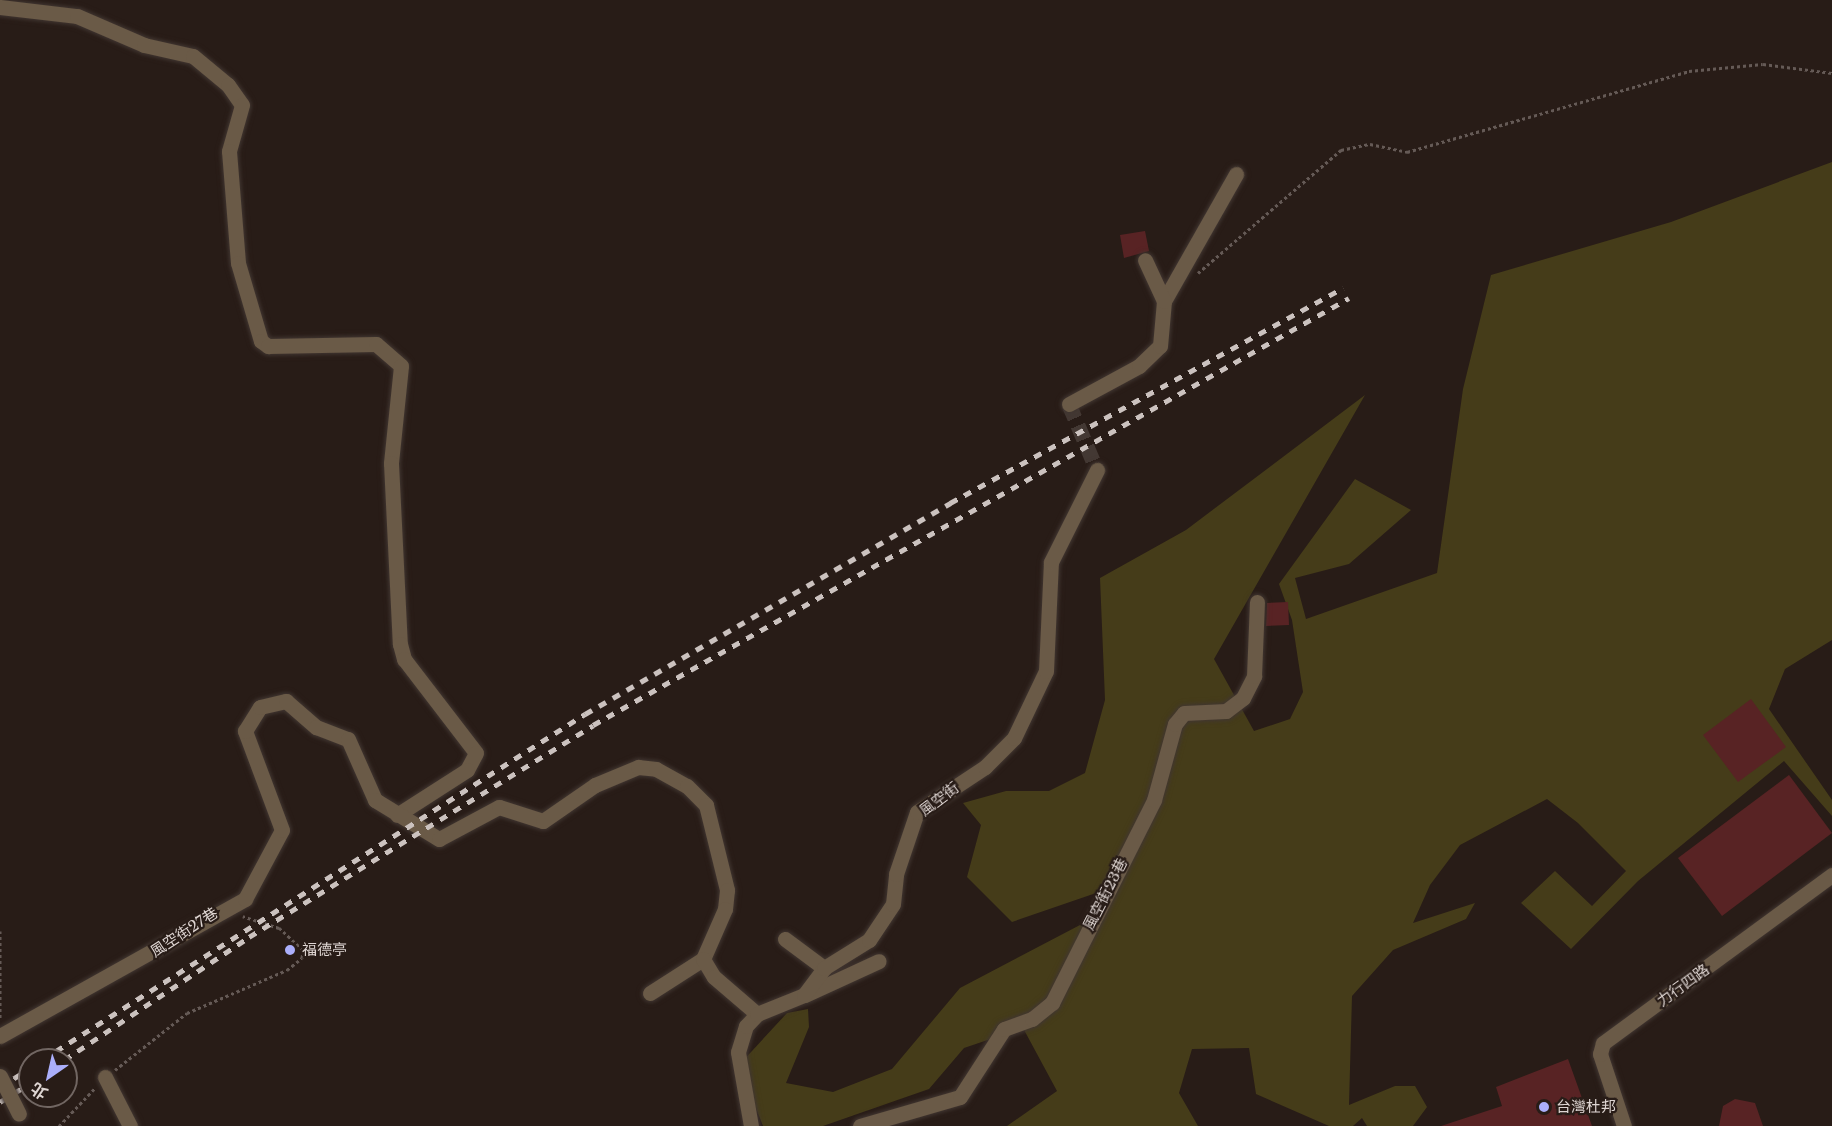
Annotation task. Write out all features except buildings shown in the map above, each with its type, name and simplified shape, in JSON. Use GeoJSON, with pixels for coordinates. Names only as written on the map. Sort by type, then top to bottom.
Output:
{"type":"FeatureCollection","features":[{"type":"Feature","properties":{"kind":"street"},"geometry":{"type":"LineString","coordinates":[[0,7],[77,16],[144,45],[193,56],[228,85],[242,105],[229,151],[238,263],[261,341],[268,346],[376,344],[401,366],[391,463],[400,644],[404,659],[476,753],[467,770],[397,815]]}},
{"type":"Feature","properties":{"kind":"street"},"geometry":{"type":"LineString","coordinates":[[1069,404],[1139,366],[1160,346],[1164,301],[1236,174]]}},
{"type":"Feature","properties":{"kind":"street"},"geometry":{"type":"LineString","coordinates":[[1145,260],[1164,301]]}},
{"type":"Feature","properties":{"kind":"street","name":"風空街"},"geometry":{"type":"LineString","coordinates":[[804,995],[824,968],[869,940],[893,904],[896,874],[917,812],[985,767],[1014,738],[1046,671],[1051,562],[1097,470]]}},
{"type":"Feature","properties":{"kind":"street","name":"風空街23巷"},"geometry":{"type":"LineString","coordinates":[[860,1126],[960,1097],[1004,1029],[1032,1019],[1052,1003],[1154,800],[1175,724],[1184,712],[1226,711],[1242,698],[1254,676],[1257,602]]}},
{"type":"Feature","properties":{"kind":"street","name":"風空街27巷"},"geometry":{"type":"LineString","coordinates":[[0,1036],[161,948],[226,906],[245,898],[282,830],[245,731],[260,707],[286,701],[315,728],[348,739],[368,789],[397,815],[439,839],[499,807],[543,821],[595,785],[638,767],[656,769],[687,786],[706,806],[725,868],[725,909],[703,959]]}},
{"type":"Feature","properties":{"kind":"street","name":"力行四路"},"geometry":{"type":"LineString","coordinates":[[1624,1126],[1600,1054],[1603,1043],[1832,875]]}},
{"type":"Feature","properties":{"kind":"street"},"geometry":{"type":"LineString","coordinates":[[785,939],[824,968]]}},
{"type":"Feature","properties":{"kind":"street"},"geometry":{"type":"LineString","coordinates":[[650,993],[703,959],[714,977],[757,1014]]}},
{"type":"Feature","properties":{"kind":"street"},"geometry":{"type":"LineString","coordinates":[[751,1126],[738,1052],[746,1026],[757,1014],[879,962]]}},
{"type":"Feature","properties":{"kind":"street"},"geometry":{"type":"LineString","coordinates":[[0,1076],[21,1120]]}},
{"type":"Feature","properties":{"kind":"street"},"geometry":{"type":"LineString","coordinates":[[105,1077],[130,1126]]}},
{"type":"Feature","properties":{"kind":"path"},"geometry":{"type":"LineString","coordinates":[[1189,280],[1341,150],[1370,144],[1407,153],[1689,71],[1763,64],[1832,73]]}},
{"type":"Feature","properties":{"kind":"path"},"geometry":{"type":"LineString","coordinates":[[58,1126],[105,1077],[187,1013],[287,970],[303,958],[303,950],[279,928],[226,906]]}},
{"type":"Feature","properties":{"kind":"path"},"geometry":{"type":"LineString","coordinates":[[0,931],[0,1021]]}},
{"type":"Feature","properties":{"kind":"shaded area"},"geometry":{"type":"Polygon","coordinates":[[[1832,162],[1832,640],[1785,669],[1769,709],[1832,800],[1832,816],[1784,761],[1638,881],[1571,949],[1521,903],[1555,871],[1592,906],[1626,871],[1578,823],[1547,799],[1460,845],[1430,885],[1413,923],[1475,903],[1466,919],[1393,950],[1352,996],[1349,1105],[1395,1086],[1415,1086],[1427,1107],[1413,1126],[1367,1126],[1362,1118],[1353,1126],[1329,1126],[1256,1094],[1249,1048],[1192,1049],[1179,1093],[1198,1126],[1007,1126],[1057,1091],[1023,1028],[964,1048],[929,1089],[823,1126],[763,1126],[739,1065],[787,1013],[808,1009],[809,1027],[786,1083],[833,1092],[892,1069],[960,988],[1101,914],[1099,892],[1012,922],[967,877],[981,825],[963,803],[1006,791],[1049,791],[1085,773],[1105,700],[1100,578],[1186,530],[1365,395],[1214,659],[1254,731],[1290,719],[1303,692],[1292,620],[1279,584],[1355,479],[1411,510],[1349,564],[1295,578],[1306,619],[1437,573],[1463,389],[1491,275],[1671,222],[1832,162]]]}},
{"type":"Feature","properties":{"kind":"tunnel"},"geometry":{"type":"LineString","coordinates":[[1069,404],[1097,470]]}},
{"type":"Feature","properties":{"kind":"railway"},"geometry":{"type":"LineString","coordinates":[[61,1048],[585,714],[950,503],[1343,288]]}},
{"type":"Feature","properties":{"kind":"railway"},"geometry":{"type":"LineString","coordinates":[[78,1051],[249,937],[593,725],[1349,298]]}},
{"type":"Feature","properties":{"kind":"railway"},"geometry":{"type":"LineString","coordinates":[[0,1087],[18,1076]]}},
{"type":"Feature","properties":{"kind":"railway"},"geometry":{"type":"LineString","coordinates":[[0,1102],[18,1091]]}},
{"type":"Feature","properties":{"kind":"place","name":"福德亭"},"geometry":{"type":"Point","coordinates":[290,950]}},
{"type":"Feature","properties":{"kind":"place","name":"台灣杜邦"},"geometry":{"type":"Point","coordinates":[1544,1107]}}]}
